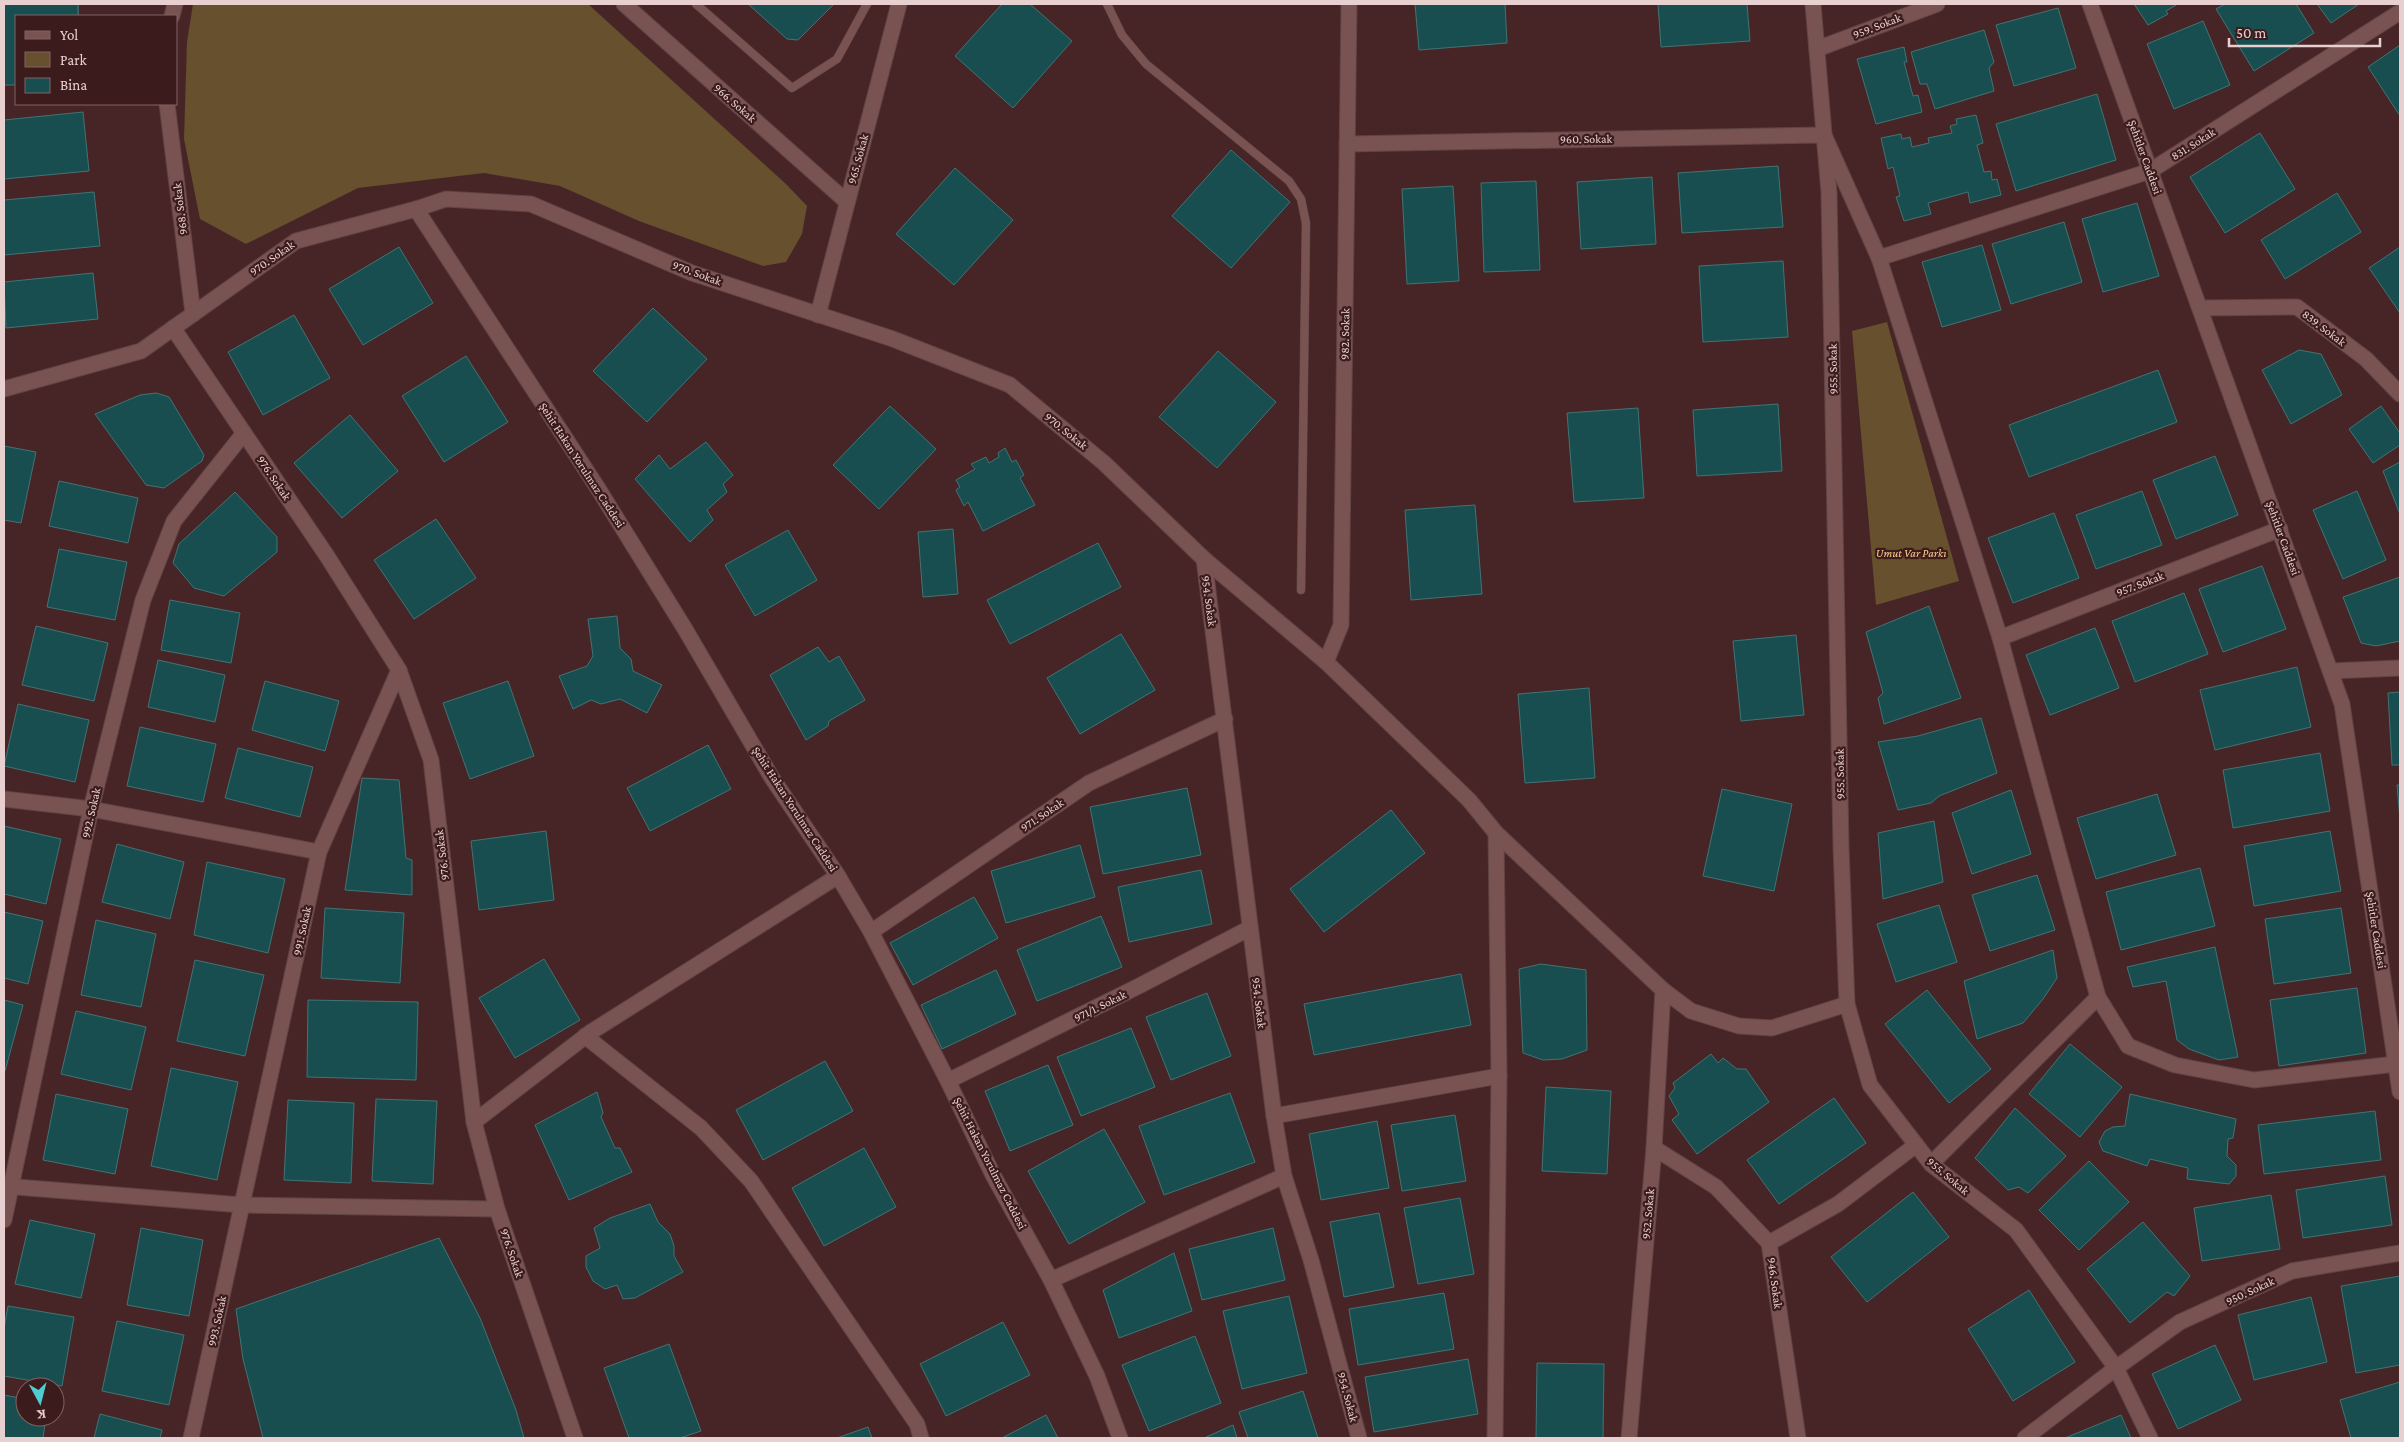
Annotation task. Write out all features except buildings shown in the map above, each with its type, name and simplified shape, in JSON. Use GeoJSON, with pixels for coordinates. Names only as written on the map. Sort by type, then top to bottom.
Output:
{"type":"FeatureCollection","features":[{"type":"Feature","properties":{"kind":"street","name":"966. Sokak"},"geometry":{"type":"LineString","coordinates":[[624,4],[847,202]]}},
{"type":"Feature","properties":{"kind":"street","name":"965. Sokak"},"geometry":{"type":"LineString","coordinates":[[818,315],[899,4]]}},
{"type":"Feature","properties":{"kind":"street","name":"982. Sokak"},"geometry":{"type":"LineString","coordinates":[[1326,662],[1342,625],[1349,4]]}},
{"type":"Feature","properties":{"kind":"street","name":"955. Sokak"},"geometry":{"type":"LineString","coordinates":[[1814,4],[1829,193],[1841,847],[1847,1004],[1870,1085],[1931,1164],[2016,1230],[2116,1368],[2150,1438]]}},
{"type":"Feature","properties":{"kind":"street","name":"959. Sokak"},"geometry":{"type":"LineString","coordinates":[[1817,49],[1937,4]]}},
{"type":"Feature","properties":{"kind":"street","name":"Şehitler Caddesi"},"geometry":{"type":"LineString","coordinates":[[2090,4],[2342,704],[2400,1092]]}},
{"type":"Feature","properties":{"kind":"street","name":"831. Sokak"},"geometry":{"type":"LineString","coordinates":[[1879,258],[2150,171],[2400,12]]}},
{"type":"Feature","properties":{"kind":"street","name":"968. Sokak"},"geometry":{"type":"LineString","coordinates":[[167,105],[193,314]]}},
{"type":"Feature","properties":{"kind":"street","name":"960. Sokak"},"geometry":{"type":"LineString","coordinates":[[1347,144],[1824,135]]}},
{"type":"Feature","properties":{"kind":"street"},"geometry":{"type":"LineString","coordinates":[[1824,135],[1879,258],[2000,638],[2098,997],[2128,1046],[2175,1065],[2254,1080],[2396,1064]]}},
{"type":"Feature","properties":{"kind":"street","name":"970. Sokak"},"geometry":{"type":"LineString","coordinates":[[4,389],[140,351],[296,241],[416,209],[446,199],[531,204],[692,273],[893,339],[1010,386],[1104,463],[1204,559],[1326,662],[1469,800],[1496,833],[1663,990],[1691,1012],[1739,1026],[1772,1028],[1847,1004]]}},
{"type":"Feature","properties":{"kind":"street","name":"Şehit Hakan Yorulmaz Caddesi"},"geometry":{"type":"LineString","coordinates":[[416,209],[599,490],[685,629],[772,778],[838,876],[871,932],[948,1081],[993,1175],[1051,1280],[1097,1376],[1120,1438]]}},
{"type":"Feature","properties":{"kind":"street","name":"839. Sokak"},"geometry":{"type":"LineString","coordinates":[[2200,308],[2297,307],[2366,359],[2400,394]]}},
{"type":"Feature","properties":{"kind":"street","name":"976. Sokak"},"geometry":{"type":"LineString","coordinates":[[173,328],[327,556],[399,670],[431,760],[474,1122],[497,1209],[575,1438]]}},
{"type":"Feature","properties":{"kind":"street","name":"992. Sokak"},"geometry":{"type":"LineString","coordinates":[[4,1220],[7,1186],[91,809],[143,600],[174,521],[244,433]]}},
{"type":"Feature","properties":{"kind":"street","name":"957. Sokak"},"geometry":{"type":"LineString","coordinates":[[2000,638],[2280,530]]}},
{"type":"Feature","properties":{"kind":"street","name":"954. Sokak"},"geometry":{"type":"LineString","coordinates":[[1204,559],[1274,1116],[1284,1176],[1311,1260],[1359,1438]]}},
{"type":"Feature","properties":{"kind":"street"},"geometry":{"type":"LineString","coordinates":[[2331,671],[2400,668]]}},
{"type":"Feature","properties":{"kind":"street","name":"991. Sokak"},"geometry":{"type":"LineString","coordinates":[[242,1204],[319,852],[399,670]]}},
{"type":"Feature","properties":{"kind":"street","name":"971. Sokak"},"geometry":{"type":"LineString","coordinates":[[871,932],[1089,783],[1225,719]]}},
{"type":"Feature","properties":{"kind":"street"},"geometry":{"type":"LineString","coordinates":[[4,799],[91,809],[319,852]]}},
{"type":"Feature","properties":{"kind":"street"},"geometry":{"type":"LineString","coordinates":[[1495,1438],[1499,1076],[1496,833]]}},
{"type":"Feature","properties":{"kind":"street"},"geometry":{"type":"LineString","coordinates":[[474,1122],[585,1036],[838,876]]}},
{"type":"Feature","properties":{"kind":"street","name":"971/1. Sokak"},"geometry":{"type":"LineString","coordinates":[[948,1081],[1139,986],[1250,928]]}},
{"type":"Feature","properties":{"kind":"street","name":"952. Sokak"},"geometry":{"type":"LineString","coordinates":[[1629,1438],[1654,1148],[1663,990]]}},
{"type":"Feature","properties":{"kind":"street"},"geometry":{"type":"LineString","coordinates":[[1931,1164],[2098,997]]}},
{"type":"Feature","properties":{"kind":"street"},"geometry":{"type":"LineString","coordinates":[[585,1036],[701,1128],[751,1181],[917,1424],[921,1438]]}},
{"type":"Feature","properties":{"kind":"street"},"geometry":{"type":"LineString","coordinates":[[1274,1116],[1499,1076]]}},
{"type":"Feature","properties":{"kind":"street","name":"946. Sokak"},"geometry":{"type":"LineString","coordinates":[[1798,1438],[1769,1243],[1838,1204],[1916,1145]]}},
{"type":"Feature","properties":{"kind":"street"},"geometry":{"type":"LineString","coordinates":[[1654,1148],[1716,1187],[1769,1243]]}},
{"type":"Feature","properties":{"kind":"street"},"geometry":{"type":"LineString","coordinates":[[1051,1280],[1284,1176]]}},
{"type":"Feature","properties":{"kind":"street"},"geometry":{"type":"LineString","coordinates":[[7,1186],[242,1204],[497,1209]]}},
{"type":"Feature","properties":{"kind":"street","name":"993. Sokak"},"geometry":{"type":"LineString","coordinates":[[191,1438],[242,1204]]}},
{"type":"Feature","properties":{"kind":"street","name":"950. Sokak"},"geometry":{"type":"LineString","coordinates":[[2024,1438],[2180,1322],[2292,1271],[2400,1252]]}},
{"type":"Feature","properties":{"kind":"lane"},"geometry":{"type":"LineString","coordinates":[[696,4],[792,88],[837,59],[867,4]]}},
{"type":"Feature","properties":{"kind":"lane"},"geometry":{"type":"LineString","coordinates":[[1107,4],[1122,35],[1146,64],[1289,181],[1301,199],[1306,223],[1301,590]]}},
{"type":"Feature","properties":{"kind":"green space"},"geometry":{"type":"Polygon","coordinates":[[[193,4],[588,4],[787,185],[807,206],[802,234],[786,262],[763,266],[639,221],[560,186],[484,173],[358,188],[246,244],[200,219],[184,139],[187,42],[193,4]]]}},
{"type":"Feature","properties":{"kind":"green space","name":"Umut Var Parkı"},"geometry":{"type":"Polygon","coordinates":[[[1887,322],[1959,581],[1876,605],[1852,331],[1887,322]]]}}]}
